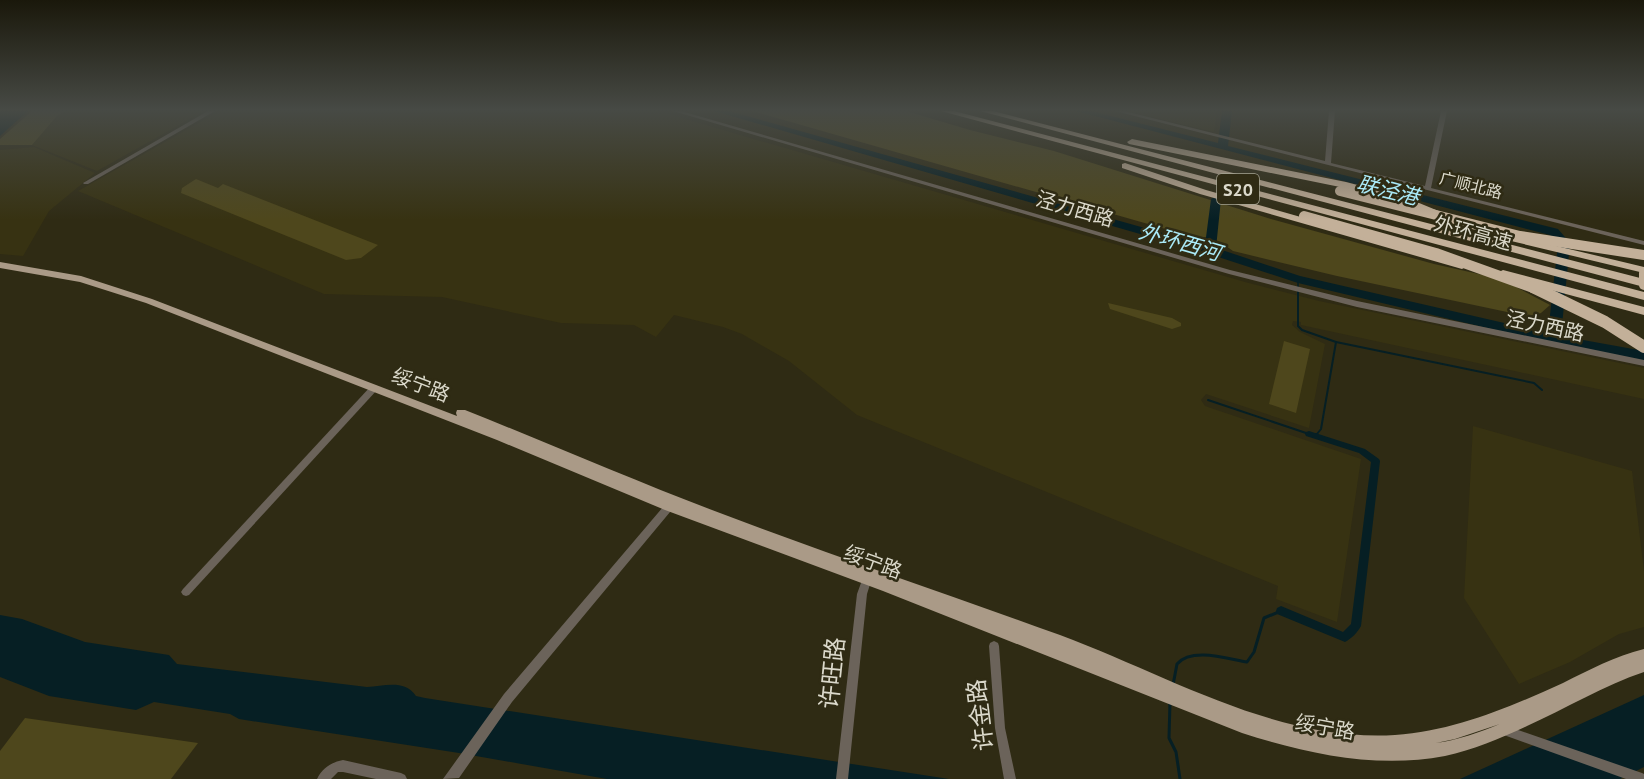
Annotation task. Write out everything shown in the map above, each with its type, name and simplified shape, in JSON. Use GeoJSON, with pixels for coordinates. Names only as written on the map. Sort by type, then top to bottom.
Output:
{"type":"FeatureCollection","features":[{"type":"Feature","properties":{"kind":"highway"},"geometry":{"type":"LineString","coordinates":[[1061,147],[1429,251],[1519,281],[1593,316],[1644,347]]}},
{"type":"Feature","properties":{"kind":"highway","name":"外环高速"},"geometry":{"type":"LineString","coordinates":[[1082,147],[1644,296]]}},
{"type":"Feature","properties":{"kind":"highway","name":"外环高速"},"geometry":{"type":"LineString","coordinates":[[1122,147],[1644,284]]}},
{"type":"Feature","properties":{"kind":"highway"},"geometry":{"type":"LineString","coordinates":[[1152,147],[1521,236],[1644,255]]}},
{"type":"Feature","properties":{"kind":"highway"},"geometry":{"type":"LineString","coordinates":[[1156,147],[1368,191],[1546,247],[1644,272],[1644,284]]}},
{"type":"Feature","properties":{"kind":"highway"},"geometry":{"type":"LineString","coordinates":[[1108,161],[1182,186],[1396,249],[1576,291],[1644,310]]}},
{"type":"Feature","properties":{"kind":"main road"},"geometry":{"type":"LineString","coordinates":[[0,260],[55,267],[99,280]]}},
{"type":"Feature","properties":{"kind":"main road"},"geometry":{"type":"LineString","coordinates":[[0,265],[99,280]]}},
{"type":"Feature","properties":{"kind":"main road","name":"绥宁路"},"geometry":{"type":"LineString","coordinates":[[99,280],[671,504],[868,576],[1144,682],[1283,739],[1321,748],[1360,753],[1438,750],[1475,741],[1644,666]]}},
{"type":"Feature","properties":{"kind":"main road","name":"绥宁路"},"geometry":{"type":"LineString","coordinates":[[99,280],[156,296],[506,431],[671,504]]}},
{"type":"Feature","properties":{"kind":"main road","name":"绥宁路"},"geometry":{"type":"LineString","coordinates":[[1173,694],[1283,729],[1320,738],[1357,742],[1432,739],[1467,730],[1628,659],[1644,655]]}},
{"type":"Feature","properties":{"kind":"street"},"geometry":{"type":"LineString","coordinates":[[86,183],[149,147]]}},
{"type":"Feature","properties":{"kind":"street","name":"泾力西路"},"geometry":{"type":"LineString","coordinates":[[801,147],[1298,290],[1644,363]]}},
{"type":"Feature","properties":{"kind":"street","name":"广顺北路"},"geometry":{"type":"LineString","coordinates":[[1264,147],[1644,243]]}},
{"type":"Feature","properties":{"kind":"street"},"geometry":{"type":"LineString","coordinates":[[1328,164],[1329,147]]}},
{"type":"Feature","properties":{"kind":"street"},"geometry":{"type":"LineString","coordinates":[[1428,188],[1436,147]]}},
{"type":"Feature","properties":{"kind":"street"},"geometry":{"type":"LineString","coordinates":[[186,592],[374,388]]}},
{"type":"Feature","properties":{"kind":"street"},"geometry":{"type":"LineString","coordinates":[[448,779],[504,703],[671,504]]}},
{"type":"Feature","properties":{"kind":"street","name":"许旺路"},"geometry":{"type":"LineString","coordinates":[[842,779],[861,594],[868,576]]}},
{"type":"Feature","properties":{"kind":"street","name":"许金路"},"geometry":{"type":"LineString","coordinates":[[994,646],[1000,728],[1010,779]]}},
{"type":"Feature","properties":{"kind":"street"},"geometry":{"type":"LineString","coordinates":[[1484,723],[1642,779]]}},
{"type":"Feature","properties":{"kind":"street"},"geometry":{"type":"LineString","coordinates":[[323,779],[335,767],[343,766],[401,779]]}},
{"type":"Feature","properties":{"kind":"shaded area"},"geometry":{"type":"Polygon","coordinates":[[[35,147],[95,173],[49,211],[23,256],[0,254],[0,150],[35,147]]]}},
{"type":"Feature","properties":{"kind":"shaded area"},"geometry":{"type":"Polygon","coordinates":[[[38,147],[139,147],[97,171],[38,147]]]}},
{"type":"Feature","properties":{"kind":"shaded area"},"geometry":{"type":"Polygon","coordinates":[[[155,147],[783,147],[1245,282],[1319,301],[1644,368],[1644,399],[1301,325],[1301,322],[1293,321],[1292,325],[1300,332],[1325,344],[1309,428],[1206,394],[1201,400],[1205,406],[1361,459],[1337,622],[1276,599],[1278,586],[857,415],[789,361],[742,334],[723,327],[674,315],[656,337],[634,325],[561,323],[442,297],[324,294],[78,191],[155,147]]]}},
{"type":"Feature","properties":{"kind":"shaded area"},"geometry":{"type":"Polygon","coordinates":[[[879,147],[1039,147],[1271,219],[1434,264],[1501,279],[1550,305],[1541,313],[1531,317],[1337,276],[1233,251],[1212,238],[1197,238],[879,147]]]}},
{"type":"Feature","properties":{"kind":"shaded area"},"geometry":{"type":"Polygon","coordinates":[[[196,179],[218,188],[223,184],[378,245],[361,258],[346,260],[181,193],[182,188],[196,179]]]}},
{"type":"Feature","properties":{"kind":"shaded area"},"geometry":{"type":"Polygon","coordinates":[[[1108,303],[1172,318],[1181,323],[1181,326],[1172,329],[1110,309],[1108,303]]]}},
{"type":"Feature","properties":{"kind":"shaded area"},"geometry":{"type":"Polygon","coordinates":[[[1284,341],[1310,349],[1296,413],[1269,404],[1284,341]]]}},
{"type":"Feature","properties":{"kind":"shaded area"},"geometry":{"type":"Polygon","coordinates":[[[1473,426],[1632,471],[1644,571],[1644,627],[1619,634],[1570,662],[1519,684],[1464,598],[1473,426]]]}},
{"type":"Feature","properties":{"kind":"shaded area"},"geometry":{"type":"Polygon","coordinates":[[[25,718],[198,743],[171,779],[0,779],[0,751],[25,718]]]}},
{"type":"Feature","properties":{"kind":"water"},"geometry":{"type":"Polygon","coordinates":[[[0,615],[22,619],[85,642],[169,655],[177,664],[367,687],[400,685],[416,696],[425,698],[949,779],[607,779],[459,753],[239,719],[230,714],[154,702],[136,710],[49,696],[0,677],[0,615]]]}},
{"type":"Feature","properties":{"kind":"water"},"geometry":{"type":"Polygon","coordinates":[[[1644,695],[1644,767],[1620,779],[1460,779],[1644,695]]]}},
{"type":"Feature","properties":{"kind":"waterway","name":"外环西河"},"geometry":{"type":"LineString","coordinates":[[847,147],[1210,250]]}},
{"type":"Feature","properties":{"kind":"waterway","name":"联泾港"},"geometry":{"type":"LineString","coordinates":[[1223,147],[1554,232],[1564,243],[1554,339]]}},
{"type":"Feature","properties":{"kind":"waterway"},"geometry":{"type":"LineString","coordinates":[[1210,250],[1216,199]]}},
{"type":"Feature","properties":{"kind":"waterway","name":"外环西河"},"geometry":{"type":"LineString","coordinates":[[1210,250],[1298,279],[1554,339]]}},
{"type":"Feature","properties":{"kind":"waterway"},"geometry":{"type":"LineString","coordinates":[[1298,279],[1298,326],[1302,330],[1336,342]]}},
{"type":"Feature","properties":{"kind":"waterway","name":"外环西河"},"geometry":{"type":"LineString","coordinates":[[1554,339],[1644,356]]}},
{"type":"Feature","properties":{"kind":"waterway"},"geometry":{"type":"LineString","coordinates":[[1208,400],[1309,434],[1317,434],[1321,429],[1336,342]]}},
{"type":"Feature","properties":{"kind":"waterway"},"geometry":{"type":"LineString","coordinates":[[1336,342],[1534,383],[1542,390]]}},
{"type":"Feature","properties":{"kind":"waterway"},"geometry":{"type":"LineString","coordinates":[[1281,611],[1345,637],[1356,626],[1376,461],[1362,451],[1309,434]]}},
{"type":"Feature","properties":{"kind":"waterway"},"geometry":{"type":"LineString","coordinates":[[1173,685],[1177,664],[1192,656],[1201,655],[1247,662],[1254,652],[1264,618],[1281,611]]}},
{"type":"Feature","properties":{"kind":"waterway"},"geometry":{"type":"LineString","coordinates":[[1170,702],[1169,738],[1176,752],[1180,779]]}}]}
